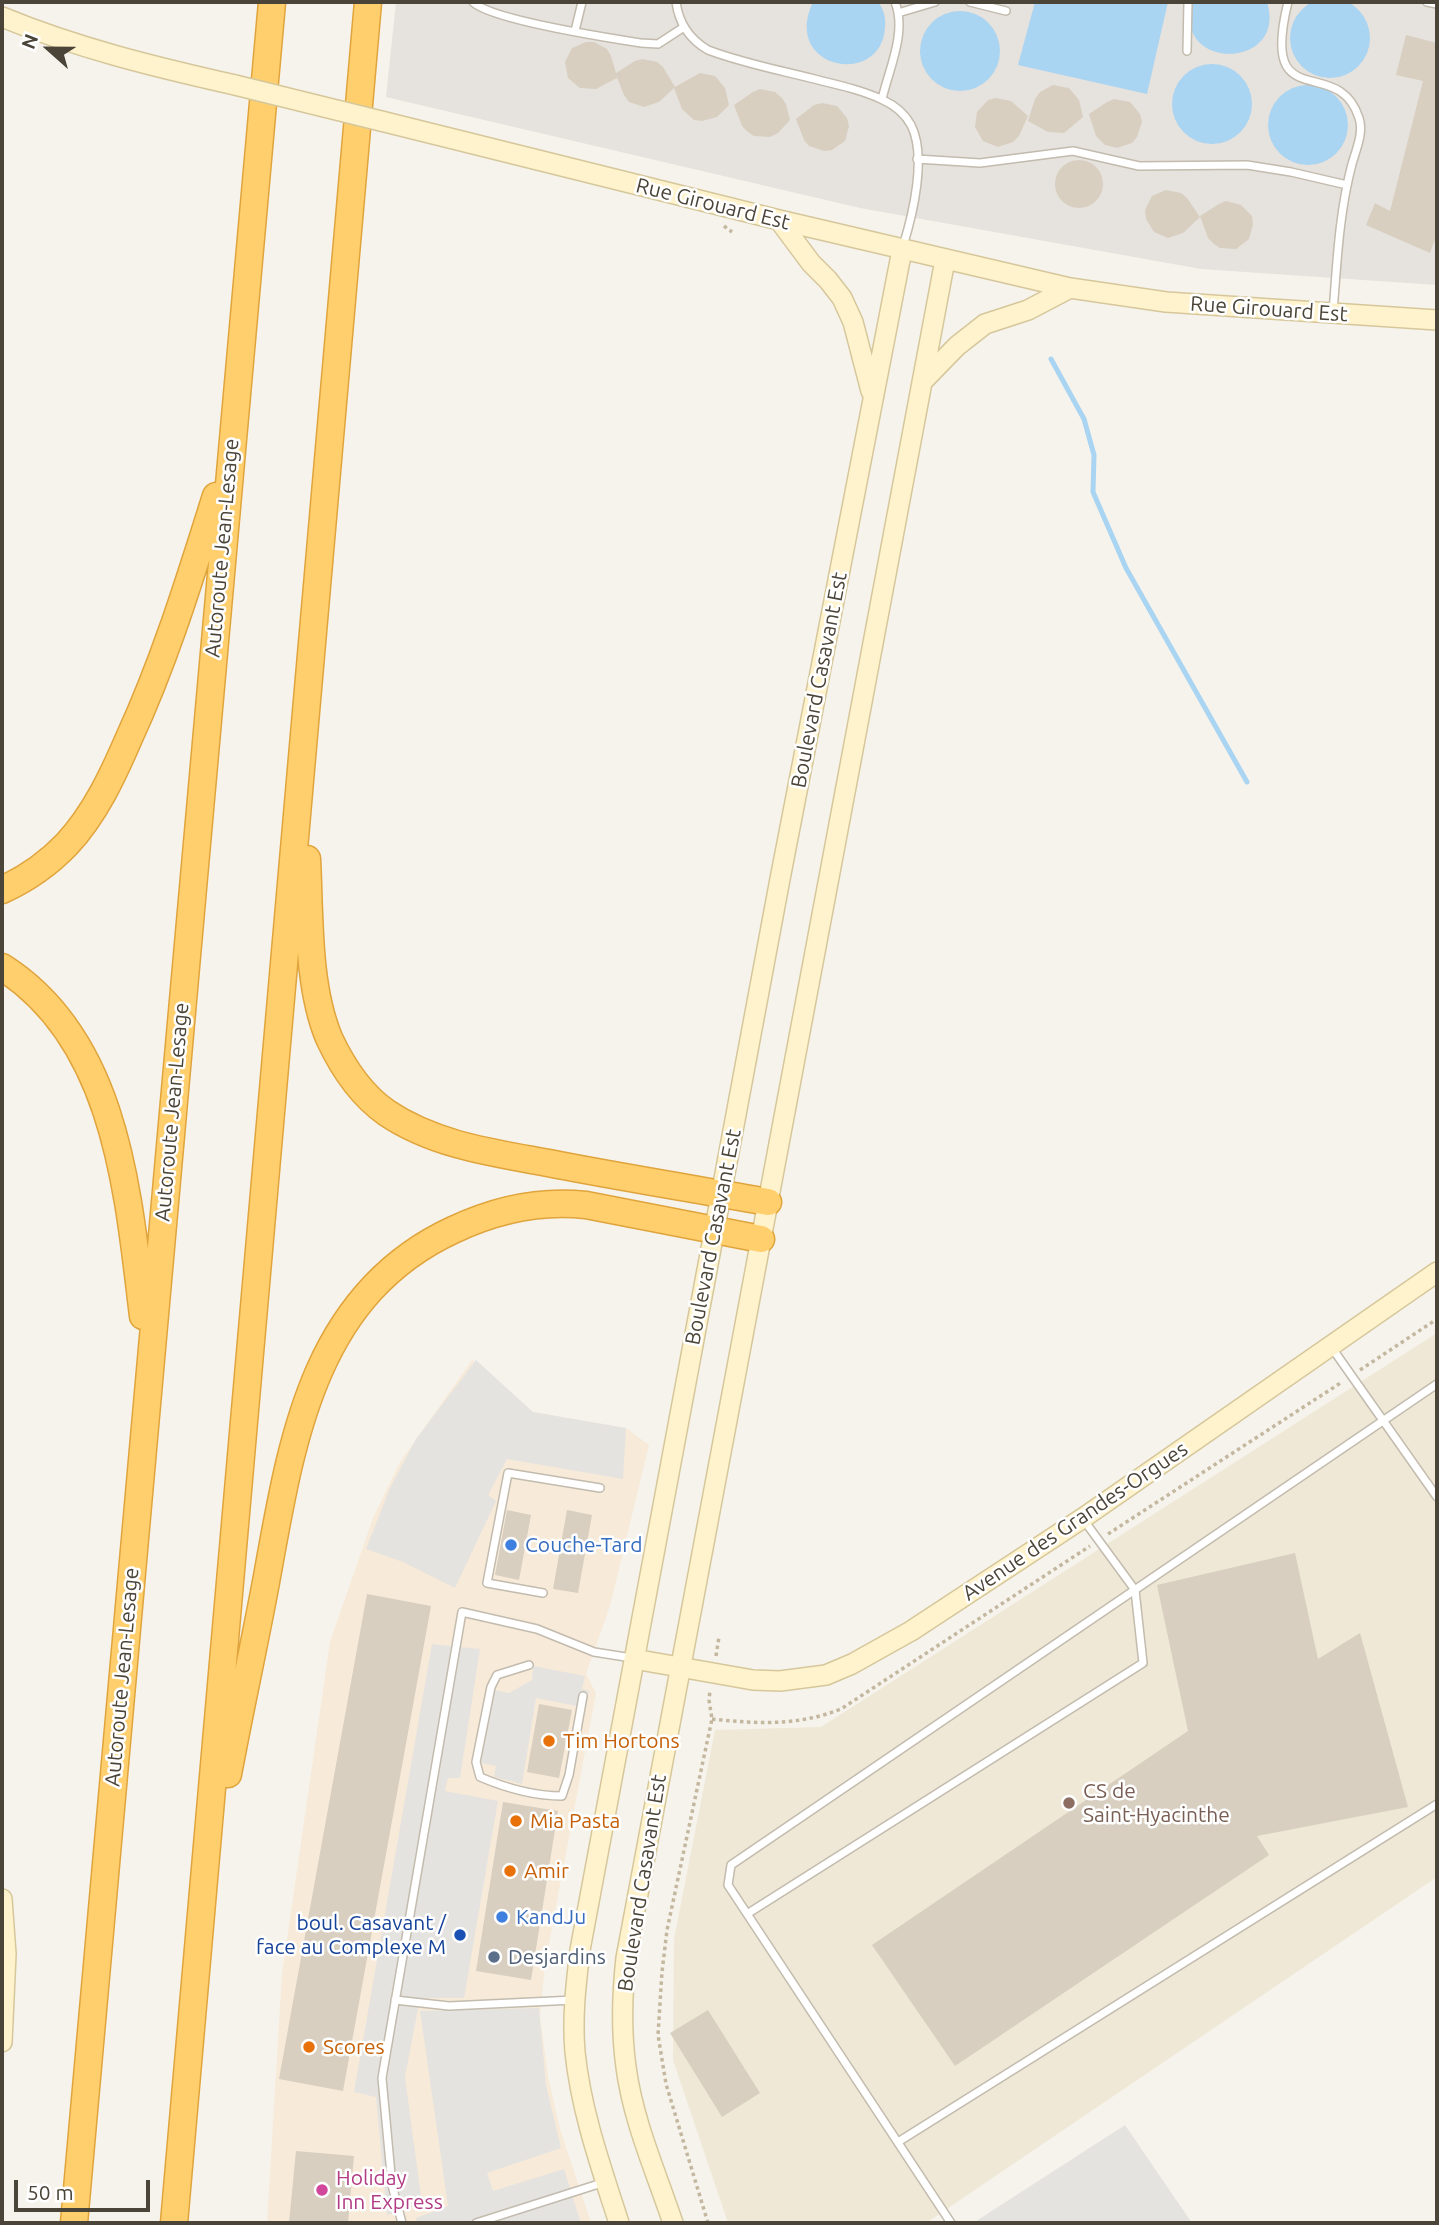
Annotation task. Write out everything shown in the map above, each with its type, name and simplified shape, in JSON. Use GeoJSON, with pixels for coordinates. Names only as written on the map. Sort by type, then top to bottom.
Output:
{"type":"FeatureCollection","features":[{"type":"Feature","properties":{"kind":"highway","name":"Autoroute Jean-Lesage"},"geometry":{"type":"LineString","coordinates":[[74,2223],[272,2]]}},
{"type":"Feature","properties":{"kind":"highway"},"geometry":{"type":"LineString","coordinates":[[174,2223],[368,2]]}},
{"type":"Feature","properties":{"kind":"highway"},"geometry":{"type":"LineString","coordinates":[[2,890],[33,873],[57,854],[77,831],[105,789],[146,702],[167,648],[231,451]]}},
{"type":"Feature","properties":{"kind":"highway"},"geometry":{"type":"LineString","coordinates":[[302,769],[313,971],[318,1001],[328,1036],[336,1052],[370,1099],[399,1120],[450,1142],[507,1155],[768,1202]]}},
{"type":"Feature","properties":{"kind":"highway"},"geometry":{"type":"LineString","coordinates":[[2,967],[56,1013],[79,1049],[100,1097],[128,1197],[149,1370]]}},
{"type":"Feature","properties":{"kind":"highway"},"geometry":{"type":"LineString","coordinates":[[201,1909],[294,1444],[314,1381],[328,1351],[366,1294],[387,1273],[424,1245],[474,1220],[507,1210],[538,1205],[569,1204],[761,1239]]}},
{"type":"Feature","properties":{"kind":"street","name":"Rue Girouard Est"},"geometry":{"type":"LineString","coordinates":[[2,17],[100,52],[902,250],[1070,288],[1147,300],[1437,320]]}},
{"type":"Feature","properties":{"kind":"street"},"geometry":{"type":"LineString","coordinates":[[779,220],[811,263],[842,298],[853,322],[872,396]]}},
{"type":"Feature","properties":{"kind":"street","name":"Boulevard Casavant Est"},"geometry":{"type":"LineString","coordinates":[[619,2223],[588,2121],[575,2050],[574,2000],[587,1904],[872,396],[902,250]]}},
{"type":"Feature","properties":{"kind":"street","name":"Boulevard Casavant Est"},"geometry":{"type":"LineString","coordinates":[[673,2223],[643,2136],[629,2085],[624,2051],[624,1969],[945,260]]}},
{"type":"Feature","properties":{"kind":"street"},"geometry":{"type":"LineString","coordinates":[[922,382],[957,346],[985,324],[1028,310],[1070,288]]}},
{"type":"Feature","properties":{"kind":"street","name":"Avenue des Grandes-Orgues"},"geometry":{"type":"LineString","coordinates":[[634,1659],[753,1680],[780,1681],[826,1675],[852,1664],[911,1631],[1083,1518],[1437,1272]]}},
{"type":"Feature","properties":{"kind":"street"},"geometry":{"type":"LineString","coordinates":[[2,1899],[6,1973],[2,2042]]}},
{"type":"Feature","properties":{"kind":"lane"},"geometry":{"type":"LineString","coordinates":[[473,2],[495,13],[575,31],[653,44],[684,27]]}},
{"type":"Feature","properties":{"kind":"lane"},"geometry":{"type":"LineString","coordinates":[[575,31],[582,2]]}},
{"type":"Feature","properties":{"kind":"lane"},"geometry":{"type":"LineString","coordinates":[[676,2],[684,27],[698,44],[720,54],[847,87],[882,99],[899,110],[911,125],[917,159],[916,184],[902,250]]}},
{"type":"Feature","properties":{"kind":"lane"},"geometry":{"type":"LineString","coordinates":[[882,99],[898,31],[895,2]]}},
{"type":"Feature","properties":{"kind":"lane"},"geometry":{"type":"LineString","coordinates":[[898,13],[935,2]]}},
{"type":"Feature","properties":{"kind":"lane"},"geometry":{"type":"LineString","coordinates":[[970,2],[1006,11]]}},
{"type":"Feature","properties":{"kind":"lane"},"geometry":{"type":"LineString","coordinates":[[1187,51],[1188,2]]}},
{"type":"Feature","properties":{"kind":"lane"},"geometry":{"type":"LineString","coordinates":[[1288,2],[1282,38],[1285,65],[1299,78],[1329,85],[1343,92],[1359,118],[1359,138],[1341,217],[1333,313]]}},
{"type":"Feature","properties":{"kind":"lane"},"geometry":{"type":"LineString","coordinates":[[1427,2],[1437,4]]}},
{"type":"Feature","properties":{"kind":"lane"},"geometry":{"type":"LineString","coordinates":[[917,159],[980,163],[1073,151],[1139,166],[1247,165],[1347,185]]}},
{"type":"Feature","properties":{"kind":"lane"},"geometry":{"type":"LineString","coordinates":[[1329,1345],[1385,1420],[1437,1497]]}},
{"type":"Feature","properties":{"kind":"lane"},"geometry":{"type":"LineString","coordinates":[[951,2223],[728,1885],[731,1865],[1437,1384]]}},
{"type":"Feature","properties":{"kind":"lane"},"geometry":{"type":"LineString","coordinates":[[543,1593],[486,1583],[508,1473],[600,1488]]}},
{"type":"Feature","properties":{"kind":"lane"},"geometry":{"type":"LineString","coordinates":[[747,1914],[1143,1663],[1135,1590],[1083,1518]]}},
{"type":"Feature","properties":{"kind":"lane"},"geometry":{"type":"LineString","coordinates":[[402,2223],[392,2185],[382,2078],[461,1612],[537,1629],[594,1652],[634,1659]]}},
{"type":"Feature","properties":{"kind":"lane"},"geometry":{"type":"LineString","coordinates":[[529,1665],[497,1675],[491,1687],[476,1762],[481,1777],[499,1785],[545,1796],[562,1796],[569,1775],[583,1696]]}},
{"type":"Feature","properties":{"kind":"lane"},"geometry":{"type":"LineString","coordinates":[[898,2142],[1437,1804]]}},
{"type":"Feature","properties":{"kind":"lane"},"geometry":{"type":"LineString","coordinates":[[395,2000],[449,2006],[574,2000]]}},
{"type":"Feature","properties":{"kind":"lane"},"geometry":{"type":"LineString","coordinates":[[476,2223],[605,2182]]}},
{"type":"Feature","properties":{"kind":"path","name":"Avenue des Grandes-Orgues"},"geometry":{"type":"LineString","coordinates":[[712,1719],[769,1724],[816,1717],[841,1709],[1437,1319]]}},
{"type":"Feature","properties":{"kind":"path","name":"Boulevard Casavant Est"},"geometry":{"type":"LineString","coordinates":[[708,2223],[666,2084],[658,2035],[667,1930],[712,1719],[709,1700]]}},
{"type":"Feature","properties":{"kind":"shaded area"},"geometry":{"type":"Polygon","coordinates":[[[396,2],[1437,2],[1437,285],[1201,269],[860,208],[386,97],[396,2]]]}},
{"type":"Feature","properties":{"kind":"shaded area","name":"CS de Saint-Hyacinthe"},"geometry":{"type":"Polygon","coordinates":[[[1437,1333],[1437,1877],[926,2223],[728,2223],[673,2060],[674,1939],[715,1730],[821,1727],[1437,1333]]]}},
{"type":"Feature","properties":{"kind":"shaded area"},"geometry":{"type":"Polygon","coordinates":[[[472,1360],[533,1412],[626,1428],[649,1445],[610,1606],[586,1674],[596,1693],[545,1965],[540,2016],[548,2076],[560,2129],[591,2223],[267,2223],[282,1974],[330,1642],[373,1518],[400,1462],[472,1360]]]}},
{"type":"Feature","properties":{"kind":"shaded area"},"geometry":{"type":"Polygon","coordinates":[[[476,1360],[533,1412],[626,1428],[623,1479],[507,1459],[488,1495],[496,1501],[455,1588],[403,1562],[366,1549],[390,1488],[416,1439],[476,1360]]]}},
{"type":"Feature","properties":{"kind":"shaded area"},"geometry":{"type":"Polygon","coordinates":[[[432,1644],[480,1649],[460,1778],[448,1778],[445,1791],[498,1801],[464,1998],[420,1998],[405,2077],[422,2204],[387,2215],[376,2097],[354,2092],[432,1644]]]}},
{"type":"Feature","properties":{"kind":"shaded area"},"geometry":{"type":"Polygon","coordinates":[[[533,1666],[585,1676],[582,1689],[589,1691],[586,1708],[536,1698],[522,1784],[494,1777],[496,1766],[481,1763],[493,1690],[509,1693],[532,1680],[533,1666]]]}},
{"type":"Feature","properties":{"kind":"shaded area"},"geometry":{"type":"Polygon","coordinates":[[[539,2008],[546,2085],[561,2148],[487,2173],[493,2191],[564,2169],[581,2223],[418,2223],[416,2218],[448,2206],[420,2011],[539,2008]]]}},
{"type":"Feature","properties":{"kind":"shaded area"},"geometry":{"type":"Polygon","coordinates":[[[1125,2125],[1192,2223],[973,2223],[1125,2125]]]}},
{"type":"Feature","properties":{"kind":"water"},"geometry":{"type":"Polygon","coordinates":[[[1330,-2],[1345,1],[1358,10],[1367,23],[1370,38],[1367,53],[1358,66],[1345,75],[1330,78],[1315,75],[1302,66],[1293,53],[1290,38],[1293,23],[1302,10],[1315,1],[1330,-2]]]}},
{"type":"Feature","properties":{"kind":"water"},"geometry":{"type":"Polygon","coordinates":[[[813,2],[878,2],[885,20],[880,46],[868,58],[852,64],[836,63],[821,56],[810,43],[807,25],[813,2]]]}},
{"type":"Feature","properties":{"kind":"water"},"geometry":{"type":"Polygon","coordinates":[[[1035,2],[1168,2],[1147,94],[1018,65],[1035,2]]]}},
{"type":"Feature","properties":{"kind":"water"},"geometry":{"type":"Polygon","coordinates":[[[1192,2],[1267,2],[1269,24],[1261,41],[1247,50],[1230,54],[1212,51],[1198,41],[1190,25],[1192,2]]]}},
{"type":"Feature","properties":{"kind":"water"},"geometry":{"type":"Polygon","coordinates":[[[960,11],[975,14],[988,23],[997,36],[1000,51],[997,66],[988,79],[975,88],[960,91],[945,88],[932,79],[923,66],[920,51],[923,36],[932,23],[945,14],[960,11]]]}},
{"type":"Feature","properties":{"kind":"water"},"geometry":{"type":"Polygon","coordinates":[[[1212,64],[1227,67],[1240,76],[1249,89],[1252,104],[1249,119],[1240,132],[1227,141],[1212,144],[1197,141],[1184,132],[1175,119],[1172,104],[1175,89],[1184,76],[1197,67],[1212,64]]]}},
{"type":"Feature","properties":{"kind":"water"},"geometry":{"type":"Polygon","coordinates":[[[1308,85],[1323,88],[1336,97],[1345,110],[1348,125],[1345,140],[1336,153],[1323,162],[1308,165],[1293,162],[1280,153],[1271,140],[1268,125],[1271,110],[1280,97],[1293,88],[1308,85]]]}},
{"type":"Feature","properties":{"kind":"building"},"geometry":{"type":"Polygon","coordinates":[[[1406,35],[1437,43],[1437,234],[1430,253],[1366,225],[1375,203],[1390,211],[1423,81],[1396,75],[1406,35]]]}},
{"type":"Feature","properties":{"kind":"building"},"geometry":{"type":"Polygon","coordinates":[[[586,42],[594,42],[607,49],[616,73],[642,59],[657,62],[663,67],[675,87],[700,73],[715,76],[725,88],[729,105],[717,117],[702,121],[694,120],[682,109],[674,88],[659,102],[644,107],[629,102],[616,75],[617,78],[596,89],[580,88],[568,78],[565,62],[572,48],[586,42]]]}},
{"type":"Feature","properties":{"kind":"building"},"geometry":{"type":"Polygon","coordinates":[[[1053,85],[1069,88],[1079,100],[1083,117],[1064,133],[1048,132],[1028,121],[1035,99],[1040,92],[1053,85]]]}},
{"type":"Feature","properties":{"kind":"building"},"geometry":{"type":"Polygon","coordinates":[[[760,89],[775,92],[782,98],[790,120],[778,133],[770,137],[754,136],[748,132],[742,126],[734,105],[760,89]]]}},
{"type":"Feature","properties":{"kind":"building"},"geometry":{"type":"Polygon","coordinates":[[[996,98],[1011,101],[1028,116],[1019,136],[1013,142],[998,147],[983,141],[975,127],[977,112],[988,100],[996,98]]]}},
{"type":"Feature","properties":{"kind":"building"},"geometry":{"type":"Polygon","coordinates":[[[1114,99],[1130,102],[1140,114],[1142,122],[1132,143],[1117,148],[1105,145],[1096,136],[1089,114],[1114,99]]]}},
{"type":"Feature","properties":{"kind":"building"},"geometry":{"type":"Polygon","coordinates":[[[822,103],[837,106],[847,118],[849,126],[845,141],[832,150],[824,151],[809,146],[796,119],[814,105],[822,103]]]}},
{"type":"Feature","properties":{"kind":"building"},"geometry":{"type":"Polygon","coordinates":[[[1079,160],[1096,167],[1103,184],[1096,201],[1079,208],[1062,201],[1055,184],[1062,167],[1079,160]]]}},
{"type":"Feature","properties":{"kind":"building"},"geometry":{"type":"Polygon","coordinates":[[[1166,190],[1181,193],[1200,217],[1183,233],[1168,238],[1154,232],[1146,219],[1145,210],[1152,196],[1166,190]]]}},
{"type":"Feature","properties":{"kind":"building"},"geometry":{"type":"Polygon","coordinates":[[[1226,201],[1241,205],[1252,216],[1249,239],[1236,249],[1220,248],[1214,244],[1208,238],[1200,216],[1226,201]]]}},
{"type":"Feature","properties":{"kind":"building","name":"Couche-Tard"},"geometry":{"type":"Polygon","coordinates":[[[507,1510],[531,1515],[519,1580],[495,1575],[507,1510]]]}},
{"type":"Feature","properties":{"kind":"building"},"geometry":{"type":"Polygon","coordinates":[[[567,1510],[592,1515],[578,1593],[553,1589],[567,1510]]]}},
{"type":"Feature","properties":{"kind":"building"},"geometry":{"type":"Polygon","coordinates":[[[1295,1553],[1318,1659],[1360,1633],[1408,1807],[1257,1836],[1269,1855],[955,2066],[872,1945],[1188,1731],[1157,1585],[1295,1553]]]}},
{"type":"Feature","properties":{"kind":"building"},"geometry":{"type":"Polygon","coordinates":[[[367,1594],[431,1606],[343,2091],[279,2079],[367,1594]]]}},
{"type":"Feature","properties":{"kind":"building"},"geometry":{"type":"Polygon","coordinates":[[[539,1704],[572,1710],[559,1778],[527,1772],[539,1704]]]}},
{"type":"Feature","properties":{"kind":"building"},"geometry":{"type":"Polygon","coordinates":[[[503,1802],[558,1811],[531,1980],[476,1971],[503,1802]]]}},
{"type":"Feature","properties":{"kind":"building"},"geometry":{"type":"Polygon","coordinates":[[[708,2010],[760,2093],[722,2117],[670,2033],[708,2010]]]}},
{"type":"Feature","properties":{"kind":"building","name":"Holiday Inn Express"},"geometry":{"type":"Polygon","coordinates":[[[296,2151],[354,2156],[348,2223],[289,2223],[296,2151]]]}},
{"type":"Feature","properties":{"kind":"waterway"},"geometry":{"type":"LineString","coordinates":[[1051,359],[1084,419],[1094,455],[1093,492],[1126,568],[1247,782]]}},
{"type":"Feature","properties":{"kind":"place","name":"Couche-Tard"},"geometry":{"type":"Point","coordinates":[511,1545]}},
{"type":"Feature","properties":{"kind":"place","name":"Tim Hortons"},"geometry":{"type":"Point","coordinates":[549,1741]}},
{"type":"Feature","properties":{"kind":"place","name":"CS de Saint-Hyacinthe"},"geometry":{"type":"Point","coordinates":[1069,1803]}},
{"type":"Feature","properties":{"kind":"place","name":"Mia Pasta"},"geometry":{"type":"Point","coordinates":[516,1821]}},
{"type":"Feature","properties":{"kind":"place","name":"Amir"},"geometry":{"type":"Point","coordinates":[510,1871]}},
{"type":"Feature","properties":{"kind":"place","name":"KandJu"},"geometry":{"type":"Point","coordinates":[502,1917]}},
{"type":"Feature","properties":{"kind":"place","name":"boul. Casavant / face au Complexe M"},"geometry":{"type":"Point","coordinates":[460,1935]}},
{"type":"Feature","properties":{"kind":"place","name":"Desjardins"},"geometry":{"type":"Point","coordinates":[494,1957]}},
{"type":"Feature","properties":{"kind":"place","name":"Scores"},"geometry":{"type":"Point","coordinates":[309,2047]}},
{"type":"Feature","properties":{"kind":"place","name":"Holiday Inn Express"},"geometry":{"type":"Point","coordinates":[322,2190]}}]}
